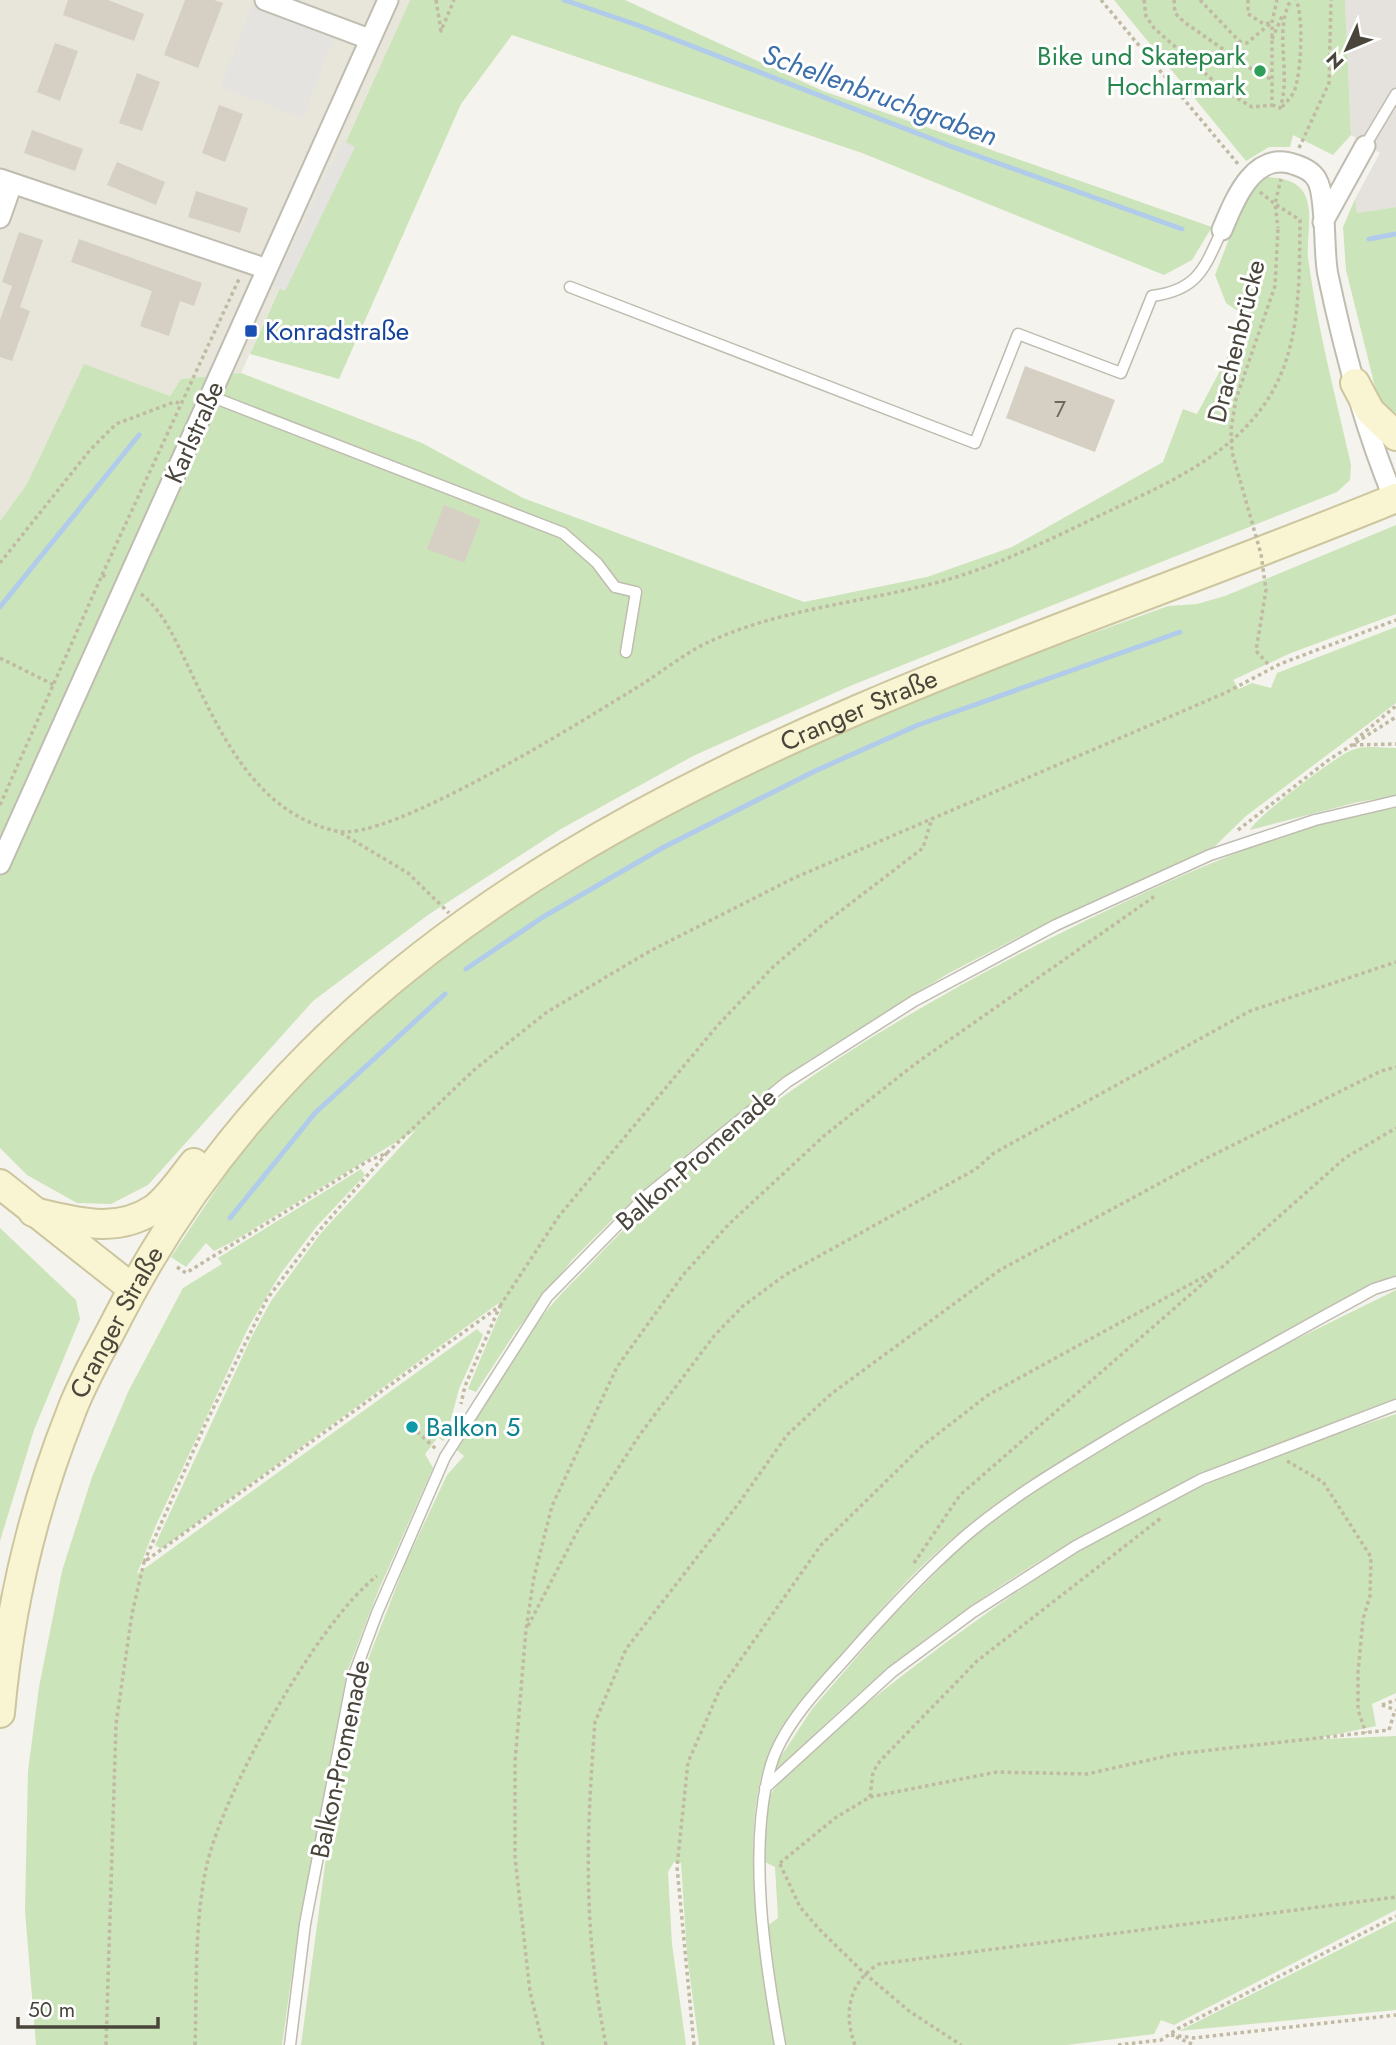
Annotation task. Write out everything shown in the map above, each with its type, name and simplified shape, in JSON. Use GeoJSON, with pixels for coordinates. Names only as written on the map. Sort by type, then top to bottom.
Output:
{"type":"FeatureCollection","features":[{"type":"Feature","properties":{"kind":"main road","name":"Cranger Straße"},"geometry":{"type":"LineString","coordinates":[[1355,383],[1370,411],[1396,436]]}},
{"type":"Feature","properties":{"kind":"main road","name":"Cranger Straße"},"geometry":{"type":"LineString","coordinates":[[0,1713],[6,1644],[30,1530],[71,1411],[133,1289],[153,1253],[230,1141],[302,1060],[366,999],[461,924],[597,836],[705,778],[917,685],[1395,498]]}},
{"type":"Feature","properties":{"kind":"main road","name":"Cranger Straße"},"geometry":{"type":"LineString","coordinates":[[33,1212],[93,1226],[108,1225],[155,1208],[259,1086],[327,1016],[366,999]]}},
{"type":"Feature","properties":{"kind":"main road"},"geometry":{"type":"LineString","coordinates":[[0,1184],[133,1289]]}},
{"type":"Feature","properties":{"kind":"street"},"geometry":{"type":"LineString","coordinates":[[265,0],[369,38]]}},
{"type":"Feature","properties":{"kind":"street","name":"Karlstraße"},"geometry":{"type":"LineString","coordinates":[[0,864],[388,0]]}},
{"type":"Feature","properties":{"kind":"street"},"geometry":{"type":"LineString","coordinates":[[1323,222],[1365,146]]}},
{"type":"Feature","properties":{"kind":"street"},"geometry":{"type":"LineString","coordinates":[[1222,230],[1249,177],[1267,164],[1291,163]]}},
{"type":"Feature","properties":{"kind":"street","name":"Cranger Straße"},"geometry":{"type":"LineString","coordinates":[[1291,163],[1308,170],[1318,181],[1327,271],[1375,451],[1395,498]]}},
{"type":"Feature","properties":{"kind":"street"},"geometry":{"type":"LineString","coordinates":[[0,218],[6,181],[267,269]]}},
{"type":"Feature","properties":{"kind":"lane"},"geometry":{"type":"LineString","coordinates":[[1365,146],[1396,94]]}},
{"type":"Feature","properties":{"kind":"lane"},"geometry":{"type":"LineString","coordinates":[[570,287],[975,443],[1018,334],[1121,373],[1152,296],[1177,293],[1204,269],[1222,230]]}},
{"type":"Feature","properties":{"kind":"lane"},"geometry":{"type":"LineString","coordinates":[[210,396],[563,533],[597,563],[615,587],[636,592],[626,652]]}},
{"type":"Feature","properties":{"kind":"lane","name":"Balkon-Promenade"},"geometry":{"type":"LineString","coordinates":[[290,2045],[305,1924],[352,1680],[401,1558],[463,1426],[547,1297],[645,1197],[787,1082],[914,1001],[1056,925],[1210,855],[1315,820],[1396,801]]}},
{"type":"Feature","properties":{"kind":"lane"},"geometry":{"type":"LineString","coordinates":[[780,2045],[767,1975],[760,1854],[765,1788],[772,1761],[793,1724],[834,1671],[904,1594],[965,1537],[1023,1492],[1235,1364],[1374,1289],[1396,1282]]}},
{"type":"Feature","properties":{"kind":"lane"},"geometry":{"type":"LineString","coordinates":[[765,1788],[881,1681],[973,1612],[1076,1546],[1202,1479],[1396,1405]]}},
{"type":"Feature","properties":{"kind":"path"},"geometry":{"type":"LineString","coordinates":[[436,0],[441,31],[454,0]]}},
{"type":"Feature","properties":{"kind":"path"},"geometry":{"type":"LineString","coordinates":[[341,833],[375,829],[429,807],[709,641],[763,620],[929,585],[997,565],[1151,491],[1211,457],[1253,420],[1284,374],[1297,317],[1300,220],[1264,197],[1101,0]]}},
{"type":"Feature","properties":{"kind":"path"},"geometry":{"type":"LineString","coordinates":[[1144,0],[1146,16],[1154,28],[1214,82],[1252,107],[1272,105],[1280,108]]}},
{"type":"Feature","properties":{"kind":"path"},"geometry":{"type":"LineString","coordinates":[[1174,0],[1175,13],[1184,22],[1260,75],[1274,80]]}},
{"type":"Feature","properties":{"kind":"path"},"geometry":{"type":"LineString","coordinates":[[1200,0],[1239,40],[1247,43],[1272,22]]}},
{"type":"Feature","properties":{"kind":"path"},"geometry":{"type":"LineString","coordinates":[[1248,0],[1248,14],[1264,24],[1272,22]]}},
{"type":"Feature","properties":{"kind":"path"},"geometry":{"type":"LineString","coordinates":[[1272,105],[1274,80],[1271,41],[1277,0]]}},
{"type":"Feature","properties":{"kind":"path"},"geometry":{"type":"LineString","coordinates":[[1271,41],[1291,0]]}},
{"type":"Feature","properties":{"kind":"path"},"geometry":{"type":"LineString","coordinates":[[1280,108],[1294,92],[1299,73],[1301,13],[1296,0]]}},
{"type":"Feature","properties":{"kind":"path"},"geometry":{"type":"LineString","coordinates":[[1275,204],[1277,187],[1329,83],[1332,0]]}},
{"type":"Feature","properties":{"kind":"path"},"geometry":{"type":"LineString","coordinates":[[1280,108],[1287,90],[1284,12]]}},
{"type":"Feature","properties":{"kind":"path","name":"Drachenbrücke"},"geometry":{"type":"LineString","coordinates":[[1272,668],[1256,651],[1265,582],[1261,554],[1232,452],[1231,429],[1236,399],[1275,286],[1279,256],[1275,204]]}},
{"type":"Feature","properties":{"kind":"path"},"geometry":{"type":"LineString","coordinates":[[0,805],[180,403],[248,263]]}},
{"type":"Feature","properties":{"kind":"path"},"geometry":{"type":"LineString","coordinates":[[0,563],[90,450],[116,424],[174,402],[180,403]]}},
{"type":"Feature","properties":{"kind":"path"},"geometry":{"type":"LineString","coordinates":[[102,575],[144,595],[166,622],[211,714],[241,767],[264,792],[290,811],[317,825],[341,833],[408,873],[461,924]]}},
{"type":"Feature","properties":{"kind":"path"},"geometry":{"type":"LineString","coordinates":[[106,2045],[116,1724],[132,1614],[144,1562],[204,1427],[267,1299],[317,1233],[387,1153],[474,1070],[547,1012],[650,951],[793,878],[1225,693],[1272,668],[1396,620]]}},
{"type":"Feature","properties":{"kind":"path"},"geometry":{"type":"LineString","coordinates":[[0,657],[54,685]]}},
{"type":"Feature","properties":{"kind":"path"},"geometry":{"type":"LineString","coordinates":[[1237,831],[1351,745],[1396,706]]}},
{"type":"Feature","properties":{"kind":"path"},"geometry":{"type":"LineString","coordinates":[[1351,745],[1396,717]]}},
{"type":"Feature","properties":{"kind":"path"},"geometry":{"type":"LineString","coordinates":[[1351,745],[1396,744]]}},
{"type":"Feature","properties":{"kind":"path"},"geometry":{"type":"LineString","coordinates":[[463,1426],[458,1417],[465,1386],[499,1306],[559,1216],[718,1026],[783,958],[922,848],[932,818]]}},
{"type":"Feature","properties":{"kind":"path"},"geometry":{"type":"LineString","coordinates":[[543,2045],[530,1992],[514,1857],[515,1762],[526,1629],[534,1577],[552,1506],[617,1367],[683,1275],[729,1224],[825,1135],[915,1063],[1005,998],[1151,901],[1160,888],[1162,878]]}},
{"type":"Feature","properties":{"kind":"path"},"geometry":{"type":"LineString","coordinates":[[526,1629],[543,1603],[579,1528],[641,1433],[714,1336],[743,1306],[785,1275],[975,1169],[995,1153],[1250,1011],[1396,962]]}},
{"type":"Feature","properties":{"kind":"path"},"geometry":{"type":"LineString","coordinates":[[606,2045],[587,1923],[587,1826],[595,1722],[599,1707],[625,1649],[739,1503],[787,1435],[831,1394],[1000,1270],[1195,1164],[1381,1071],[1396,1067]]}},
{"type":"Feature","properties":{"kind":"path"},"geometry":{"type":"LineString","coordinates":[[904,1594],[906,1574],[960,1495],[1345,1158],[1396,1128]]}},
{"type":"Feature","properties":{"kind":"path"},"geometry":{"type":"LineString","coordinates":[[153,1253],[187,1273],[368,1161],[387,1153]]}},
{"type":"Feature","properties":{"kind":"path"},"geometry":{"type":"LineString","coordinates":[[694,2045],[677,1867],[688,1762],[720,1689],[821,1545],[921,1447],[988,1395],[1220,1268]]}},
{"type":"Feature","properties":{"kind":"path"},"geometry":{"type":"LineString","coordinates":[[144,1562],[499,1306]]}},
{"type":"Feature","properties":{"kind":"path"},"geometry":{"type":"LineString","coordinates":[[412,1427],[438,1451]]}},
{"type":"Feature","properties":{"kind":"path"},"geometry":{"type":"LineString","coordinates":[[1271,1453],[1323,1482],[1371,1557],[1370,1596],[1363,1619],[1358,1673],[1358,1710],[1366,1733]]}},
{"type":"Feature","properties":{"kind":"path"},"geometry":{"type":"LineString","coordinates":[[870,1797],[873,1772],[880,1760],[977,1661],[1163,1516]]}},
{"type":"Feature","properties":{"kind":"path"},"geometry":{"type":"LineString","coordinates":[[195,2045],[198,1930],[207,1864],[229,1797],[302,1668],[340,1614],[369,1582],[401,1558]]}},
{"type":"Feature","properties":{"kind":"path"},"geometry":{"type":"LineString","coordinates":[[780,1863],[835,1818],[870,1797],[997,1772],[1087,1774],[1176,1754],[1389,1730],[1396,1710],[1382,1705],[1396,1700]]}},
{"type":"Feature","properties":{"kind":"path"},"geometry":{"type":"LineString","coordinates":[[760,1854],[780,1863],[800,1907],[864,1973],[909,2011],[961,2045]]}},
{"type":"Feature","properties":{"kind":"path"},"geometry":{"type":"LineString","coordinates":[[855,2045],[848,2013],[855,1989],[864,1973],[879,1964],[1396,1897]]}},
{"type":"Feature","properties":{"kind":"path"},"geometry":{"type":"LineString","coordinates":[[1118,2045],[1161,2040],[1179,2028],[1396,1916]]}},
{"type":"Feature","properties":{"kind":"path"},"geometry":{"type":"LineString","coordinates":[[1171,2035],[1194,2038],[1396,2015]]}},
{"type":"Feature","properties":{"kind":"path"},"geometry":{"type":"LineString","coordinates":[[1171,2035],[1194,2045]]}},
{"type":"Feature","properties":{"kind":"shaded area"},"geometry":{"type":"Polygon","coordinates":[[[0,0],[410,0],[241,373],[181,379],[170,396],[84,365],[27,484],[0,521],[0,0]]]}},
{"type":"Feature","properties":{"kind":"shaded area"},"geometry":{"type":"Polygon","coordinates":[[[1345,0],[1396,0],[1396,207],[1357,213],[1355,199],[1380,153],[1351,135],[1345,0]]]}},
{"type":"Feature","properties":{"kind":"shaded area"},"geometry":{"type":"Polygon","coordinates":[[[252,5],[334,36],[303,118],[221,87],[252,5]]]}},
{"type":"Feature","properties":{"kind":"shaded area"},"geometry":{"type":"Polygon","coordinates":[[[344,141],[355,147],[285,291],[273,285],[344,141]]]}},
{"type":"Feature","properties":{"kind":"green space"},"geometry":{"type":"Polygon","coordinates":[[[410,0],[625,0],[823,91],[1212,227],[1192,260],[1164,275],[862,153],[512,35],[461,104],[339,379],[250,354],[410,0]]]}},
{"type":"Feature","properties":{"kind":"green space","name":"Bike und Skatepark Hochlarmark"},"geometry":{"type":"Polygon","coordinates":[[[1114,0],[1345,0],[1351,135],[1333,155],[1293,135],[1290,147],[1269,147],[1246,161],[1114,0]]]}},
{"type":"Feature","properties":{"kind":"green space"},"geometry":{"type":"Polygon","coordinates":[[[1268,177],[1295,183],[1302,190],[1308,205],[1308,258],[1312,285],[1351,465],[1350,480],[1337,492],[850,686],[693,756],[561,829],[428,915],[313,1001],[148,1185],[111,1204],[77,1203],[27,1175],[0,1148],[0,521],[27,484],[84,364],[170,396],[181,379],[241,373],[422,443],[523,498],[804,602],[927,577],[1012,547],[1163,462],[1183,409],[1197,414],[1248,318],[1226,303],[1215,275],[1250,185],[1268,177]]]}},
{"type":"Feature","properties":{"kind":"green space"},"geometry":{"type":"Polygon","coordinates":[[[1355,199],[1357,213],[1396,207],[1396,413],[1380,407],[1346,270],[1343,227],[1355,199]]]}},
{"type":"Feature","properties":{"kind":"green space"},"geometry":{"type":"Polygon","coordinates":[[[1396,525],[1396,614],[1291,653],[1233,680],[1239,689],[1252,683],[1271,688],[1277,673],[1396,627],[1396,703],[1246,816],[1211,850],[1023,935],[949,973],[806,1062],[690,1152],[615,1217],[572,1260],[516,1331],[476,1392],[468,1389],[501,1310],[499,1303],[161,1549],[155,1545],[252,1336],[271,1301],[321,1233],[416,1130],[232,1242],[214,1251],[206,1243],[186,1267],[171,1257],[239,1155],[327,1052],[470,932],[645,822],[918,696],[1168,606],[1197,604],[1225,596],[1396,525]]]}},
{"type":"Feature","properties":{"kind":"green space"},"geometry":{"type":"Polygon","coordinates":[[[1362,748],[1396,748],[1396,796],[1358,802],[1250,830],[1314,774],[1344,754],[1362,748]]]}},
{"type":"Feature","properties":{"kind":"green space"},"geometry":{"type":"Polygon","coordinates":[[[1396,808],[1396,1279],[1374,1286],[1218,1371],[1022,1488],[944,1546],[889,1600],[855,1640],[787,1726],[772,1751],[761,1778],[756,1807],[754,1875],[761,1947],[776,2045],[699,2045],[687,1955],[681,1863],[674,1862],[668,1872],[672,1944],[686,2045],[301,2045],[328,1843],[360,1680],[406,1562],[447,1475],[464,1456],[457,1450],[508,1365],[555,1301],[653,1201],[712,1151],[774,1103],[904,1018],[1040,943],[1214,862],[1322,824],[1396,808]]]}},
{"type":"Feature","properties":{"kind":"green space"},"geometry":{"type":"Polygon","coordinates":[[[361,1169],[365,1175],[317,1226],[281,1273],[249,1326],[156,1525],[137,1574],[477,1329],[483,1335],[459,1389],[446,1438],[443,1441],[438,1437],[425,1454],[433,1468],[379,1589],[347,1672],[299,1925],[282,2045],[36,2045],[25,1911],[28,1771],[39,1687],[62,1571],[92,1477],[128,1392],[183,1288],[222,1264],[218,1258],[361,1169]]]}},
{"type":"Feature","properties":{"kind":"green space"},"geometry":{"type":"Polygon","coordinates":[[[0,1228],[76,1300],[80,1319],[34,1430],[0,1541],[0,1228]]]}},
{"type":"Feature","properties":{"kind":"green space"},"geometry":{"type":"Polygon","coordinates":[[[1396,1290],[1396,1401],[1271,1446],[1198,1477],[1142,1504],[1027,1569],[916,1646],[865,1688],[817,1732],[774,1778],[776,1764],[812,1709],[887,1622],[968,1540],[1027,1496],[1238,1368],[1396,1290]]]}},
{"type":"Feature","properties":{"kind":"green space"},"geometry":{"type":"Polygon","coordinates":[[[1396,1414],[1396,1693],[1372,1704],[1376,1726],[1324,1739],[1396,1736],[1396,1910],[1174,2025],[1161,2020],[1154,2034],[1067,2045],[784,2045],[767,1926],[778,1918],[775,1867],[765,1862],[763,1830],[765,1806],[786,1775],[845,1721],[928,1656],[986,1613],[1108,1534],[1176,1498],[1249,1466],[1396,1414]]]}},
{"type":"Feature","properties":{"kind":"green space"},"geometry":{"type":"Polygon","coordinates":[[[1396,1921],[1396,2010],[1179,2031],[1189,2026],[1396,1921]]]}},
{"type":"Feature","properties":{"kind":"building"},"geometry":{"type":"Polygon","coordinates":[[[68,0],[108,0],[144,14],[134,41],[63,15],[68,0]]]}},
{"type":"Feature","properties":{"kind":"building"},"geometry":{"type":"Polygon","coordinates":[[[185,0],[214,0],[223,3],[198,68],[164,55],[185,0]]]}},
{"type":"Feature","properties":{"kind":"building"},"geometry":{"type":"Polygon","coordinates":[[[55,43],[78,51],[60,101],[37,92],[55,43]]]}},
{"type":"Feature","properties":{"kind":"building"},"geometry":{"type":"Polygon","coordinates":[[[137,73],[160,82],[142,131],[119,123],[137,73]]]}},
{"type":"Feature","properties":{"kind":"building"},"geometry":{"type":"Polygon","coordinates":[[[219,105],[243,114],[225,162],[202,153],[219,105]]]}},
{"type":"Feature","properties":{"kind":"building"},"geometry":{"type":"Polygon","coordinates":[[[32,130],[83,149],[75,171],[24,153],[32,130]]]}},
{"type":"Feature","properties":{"kind":"building"},"geometry":{"type":"Polygon","coordinates":[[[117,162],[165,182],[156,205],[107,185],[117,162]]]}},
{"type":"Feature","properties":{"kind":"building"},"geometry":{"type":"Polygon","coordinates":[[[196,191],[248,208],[240,233],[188,217],[196,191]]]}},
{"type":"Feature","properties":{"kind":"building"},"geometry":{"type":"Polygon","coordinates":[[[19,232],[43,240],[20,307],[30,311],[12,361],[0,357],[0,320],[12,286],[2,282],[19,232]]]}},
{"type":"Feature","properties":{"kind":"building"},"geometry":{"type":"Polygon","coordinates":[[[79,239],[202,283],[194,306],[180,301],[169,336],[140,326],[152,291],[71,262],[79,239]]]}},
{"type":"Feature","properties":{"kind":"building"},"geometry":{"type":"Polygon","coordinates":[[[1025,366],[1115,400],[1095,452],[1006,418],[1025,366]]]}},
{"type":"Feature","properties":{"kind":"building"},"geometry":{"type":"Polygon","coordinates":[[[444,505],[481,520],[464,563],[427,549],[444,505]]]}},
{"type":"Feature","properties":{"kind":"waterway","name":"Schellenbruchgraben"},"geometry":{"type":"LineString","coordinates":[[564,0],[640,26],[950,146],[1182,229]]}},
{"type":"Feature","properties":{"kind":"waterway","name":"Schellenbruchgraben"},"geometry":{"type":"LineString","coordinates":[[1369,239],[1396,234]]}},
{"type":"Feature","properties":{"kind":"waterway","name":"Schellenbruchgraben"},"geometry":{"type":"LineString","coordinates":[[0,607],[139,435]]}},
{"type":"Feature","properties":{"kind":"waterway"},"geometry":{"type":"LineString","coordinates":[[466,969],[543,917],[664,847],[815,771],[918,725],[1180,632]]}},
{"type":"Feature","properties":{"kind":"waterway"},"geometry":{"type":"LineString","coordinates":[[230,1218],[315,1113],[445,994]]}},
{"type":"Feature","properties":{"kind":"place","name":"Bike und Skatepark Hochlarmark"},"geometry":{"type":"Point","coordinates":[1260,71]}},
{"type":"Feature","properties":{"kind":"place","name":"Konradstraße"},"geometry":{"type":"Point","coordinates":[251,331]}},
{"type":"Feature","properties":{"kind":"place","name":"Balkon 5"},"geometry":{"type":"Point","coordinates":[412,1427]}}]}
